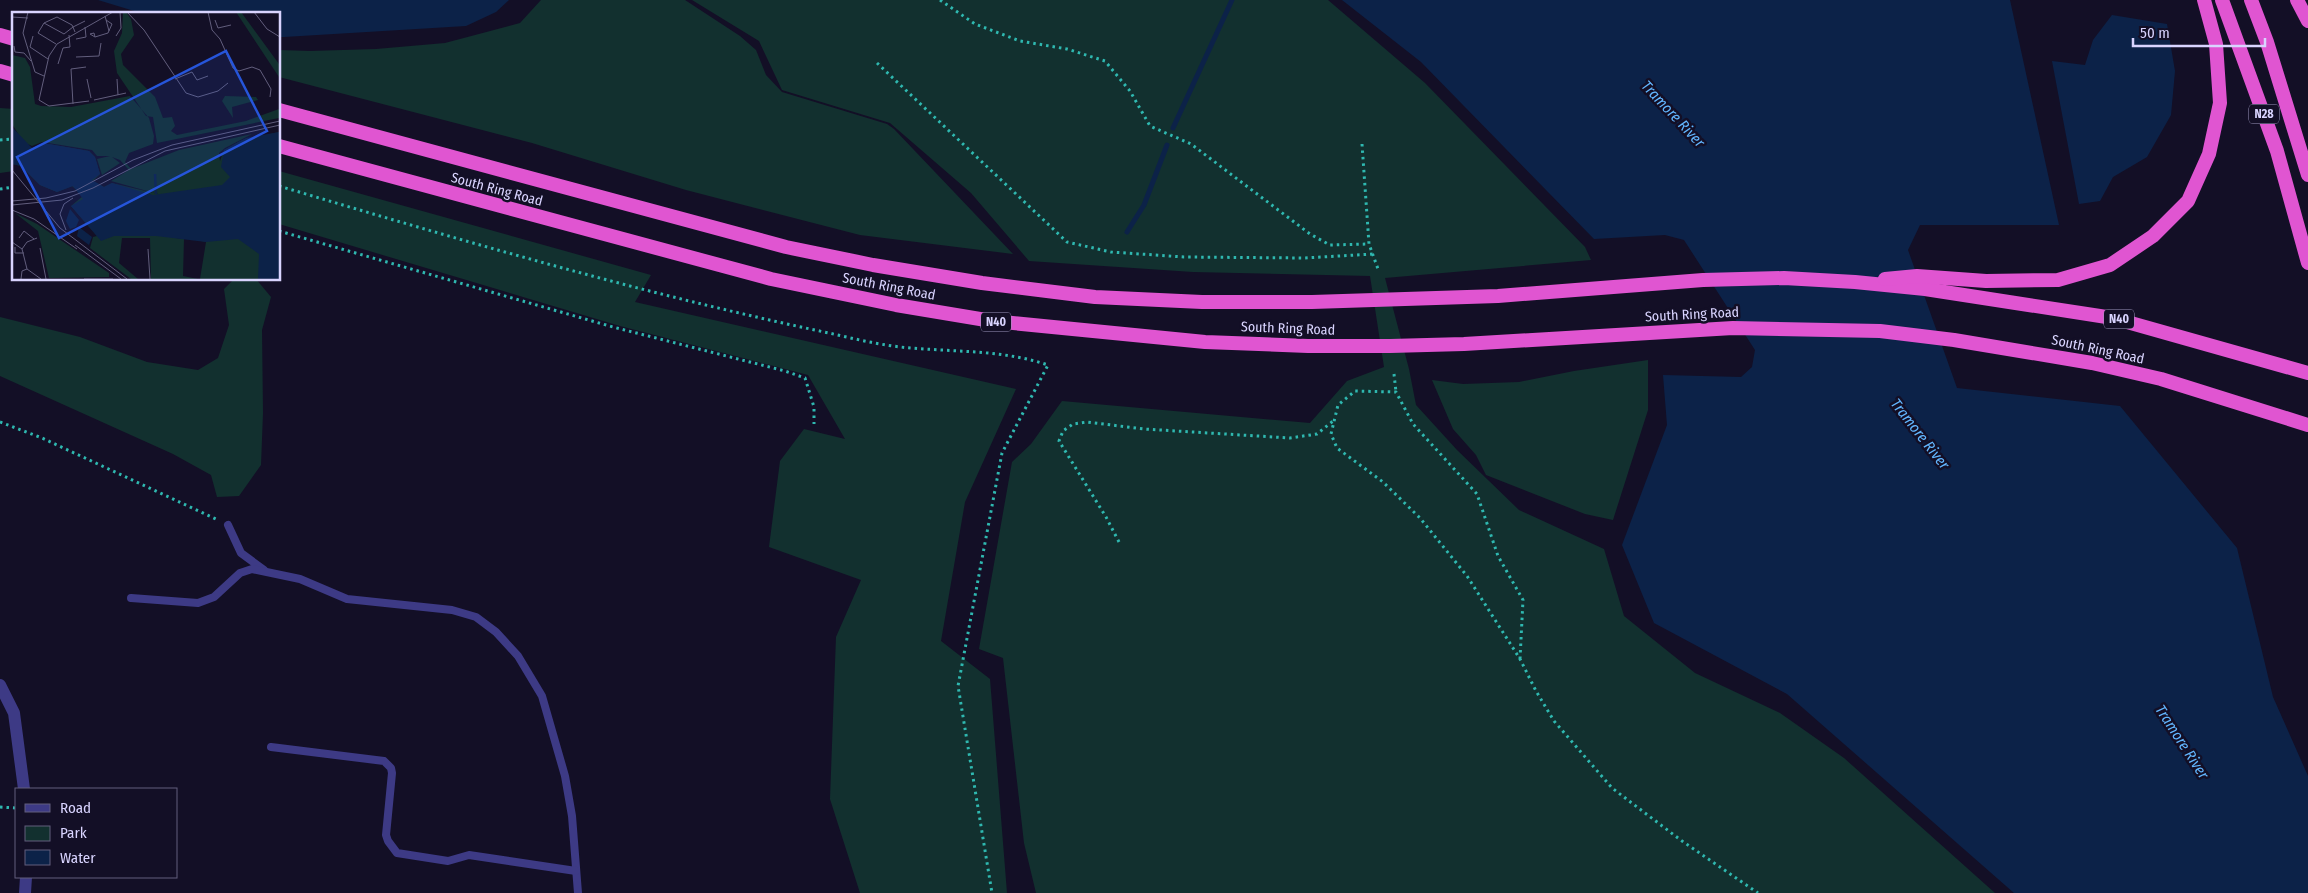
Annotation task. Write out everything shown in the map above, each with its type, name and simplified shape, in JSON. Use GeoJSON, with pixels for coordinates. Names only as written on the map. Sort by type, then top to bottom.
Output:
{"type":"FeatureCollection","features":[{"type":"Feature","properties":{"kind":"highway"},"geometry":{"type":"LineString","coordinates":[[1855,282],[1917,276],[1986,280],[2058,280],[2110,265],[2153,236],[2188,201],[2209,154],[2220,103],[2216,44],[2204,0]]}},
{"type":"Feature","properties":{"kind":"highway","name":"N28"},"geometry":{"type":"LineString","coordinates":[[2222,0],[2277,151],[2308,263]]}},
{"type":"Feature","properties":{"kind":"highway","name":"N28"},"geometry":{"type":"LineString","coordinates":[[2250,0],[2276,70],[2308,175]]}},
{"type":"Feature","properties":{"kind":"highway"},"geometry":{"type":"LineString","coordinates":[[2297,0],[2308,21]]}},
{"type":"Feature","properties":{"kind":"highway","name":"South Ring Road"},"geometry":{"type":"LineString","coordinates":[[280,110],[786,247],[873,265],[982,283],[1095,297],[1202,302],[1359,301],[1498,296],[1703,280],[1784,278],[1855,282],[1925,289],[2113,318],[2308,373]]}},
{"type":"Feature","properties":{"kind":"highway","name":"South Ring Road"},"geometry":{"type":"LineString","coordinates":[[280,146],[771,280],[896,305],[992,321],[1205,342],[1317,346],[1464,344],[1733,328],[1880,331],[1954,340],[2092,363],[2152,377],[2308,425]]}},
{"type":"Feature","properties":{"kind":"street"},"geometry":{"type":"LineString","coordinates":[[0,685],[14,713],[24,788]]}},
{"type":"Feature","properties":{"kind":"street"},"geometry":{"type":"LineString","coordinates":[[25,893],[26,878]]}},
{"type":"Feature","properties":{"kind":"lane"},"geometry":{"type":"LineString","coordinates":[[228,525],[241,553],[265,571]]}},
{"type":"Feature","properties":{"kind":"lane"},"geometry":{"type":"LineString","coordinates":[[131,598],[198,603],[214,596],[240,573],[252,570],[300,579],[348,599],[464,613],[476,617],[496,632],[518,656],[537,686],[546,707],[565,776],[572,816],[578,893]]}},
{"type":"Feature","properties":{"kind":"lane"},"geometry":{"type":"LineString","coordinates":[[271,748],[384,761],[389,765],[392,773],[386,835],[388,841],[397,852],[448,861],[469,855],[576,871]]}},
{"type":"Feature","properties":{"kind":"path"},"geometry":{"type":"LineString","coordinates":[[940,0],[975,24],[1020,41],[1067,49],[1105,61],[1130,91],[1150,126],[1170,137],[1191,144],[1310,234],[1330,245],[1369,244]]}},
{"type":"Feature","properties":{"kind":"path"},"geometry":{"type":"LineString","coordinates":[[877,63],[1067,242],[1111,252],[1184,256],[1304,258],[1373,254]]}},
{"type":"Feature","properties":{"kind":"path"},"geometry":{"type":"LineString","coordinates":[[1362,144],[1369,244],[1378,270]]}},
{"type":"Feature","properties":{"kind":"path"},"geometry":{"type":"LineString","coordinates":[[280,186],[655,292],[781,322],[910,348],[967,350],[1034,360],[1048,365],[1002,453],[958,686],[992,893]]}},
{"type":"Feature","properties":{"kind":"path"},"geometry":{"type":"LineString","coordinates":[[280,231],[613,327],[792,373],[805,378],[814,406],[814,424]]}},
{"type":"Feature","properties":{"kind":"path"},"geometry":{"type":"LineString","coordinates":[[1394,374],[1396,392],[1413,424],[1477,494],[1498,556],[1522,600],[1520,659]]}},
{"type":"Feature","properties":{"kind":"path"},"geometry":{"type":"LineString","coordinates":[[1396,392],[1355,390],[1338,405],[1330,434],[1338,448],[1382,482],[1420,518],[1467,576],[1520,659],[1554,721],[1612,788],[1682,841],[1758,893]]}},
{"type":"Feature","properties":{"kind":"path"},"geometry":{"type":"LineString","coordinates":[[1119,542],[1106,517],[1059,441],[1063,430],[1073,424],[1087,422],[1144,428],[1290,438],[1317,434],[1334,421]]}},
{"type":"Feature","properties":{"kind":"path"},"geometry":{"type":"LineString","coordinates":[[0,422],[42,438],[228,525]]}},
{"type":"Feature","properties":{"kind":"path"},"geometry":{"type":"LineString","coordinates":[[0,807],[15,808]]}},
{"type":"Feature","properties":{"kind":"green space"},"geometry":{"type":"Polygon","coordinates":[[[541,0],[685,0],[740,36],[756,50],[766,75],[782,92],[887,124],[894,129],[1013,254],[860,235],[686,190],[532,143],[280,77],[280,50],[376,49],[445,43],[520,23],[541,0]]]}},
{"type":"Feature","properties":{"kind":"green space"},"geometry":{"type":"Polygon","coordinates":[[[692,0],[1328,0],[1425,83],[1585,247],[1591,260],[1385,278],[1409,369],[1416,405],[1457,450],[1519,510],[1604,549],[1624,616],[1695,673],[1780,713],[1844,758],[1995,893],[1036,893],[1024,843],[1003,658],[979,649],[1012,462],[1031,444],[1062,401],[1310,423],[1347,381],[1384,367],[1370,276],[1193,272],[1029,261],[971,193],[890,123],[782,90],[759,41],[692,0]]]}},
{"type":"Feature","properties":{"kind":"green space"},"geometry":{"type":"Polygon","coordinates":[[[0,108],[12,109],[12,171],[0,173],[0,108]]]}},
{"type":"Feature","properties":{"kind":"green space"},"geometry":{"type":"Polygon","coordinates":[[[280,171],[651,275],[635,302],[1016,389],[965,502],[941,641],[990,679],[1007,893],[860,893],[830,799],[836,637],[861,580],[769,547],[780,461],[804,429],[845,439],[808,375],[620,326],[280,224],[280,171]]]}},
{"type":"Feature","properties":{"kind":"green space"},"geometry":{"type":"Polygon","coordinates":[[[233,280],[257,280],[271,297],[262,330],[263,413],[261,465],[239,496],[217,497],[211,475],[173,454],[0,376],[0,317],[80,337],[147,362],[198,370],[218,358],[229,325],[224,289],[233,280]]]}},
{"type":"Feature","properties":{"kind":"green space"},"geometry":{"type":"Polygon","coordinates":[[[1648,360],[1648,410],[1613,520],[1585,514],[1486,475],[1476,455],[1453,429],[1432,380],[1463,384],[1519,382],[1574,371],[1648,360]]]}},
{"type":"Feature","properties":{"kind":"water"},"geometry":{"type":"Polygon","coordinates":[[[98,0],[509,0],[496,12],[466,26],[280,37],[280,12],[137,12],[98,0]]]}},
{"type":"Feature","properties":{"kind":"water","name":"Tramore River"},"geometry":{"type":"Polygon","coordinates":[[[1342,0],[2010,0],[2059,225],[1920,225],[1908,250],[1957,388],[2120,406],[2237,548],[2273,697],[2308,776],[2308,893],[2014,893],[1787,694],[1654,623],[1622,545],[1667,425],[1663,375],[1741,377],[1752,367],[1755,350],[1684,240],[1665,235],[1594,239],[1421,62],[1342,0]]]}},
{"type":"Feature","properties":{"kind":"water"},"geometry":{"type":"Polygon","coordinates":[[[2112,15],[2167,24],[2175,71],[2171,115],[2147,157],[2113,177],[2100,201],[2079,204],[2052,61],[2085,65],[2093,40],[2112,15]]]}},
{"type":"Feature","properties":{"kind":"waterway"},"geometry":{"type":"LineString","coordinates":[[1173,128],[1232,0]]}},
{"type":"Feature","properties":{"kind":"waterway"},"geometry":{"type":"LineString","coordinates":[[1127,232],[1144,205],[1167,145]]}}]}
